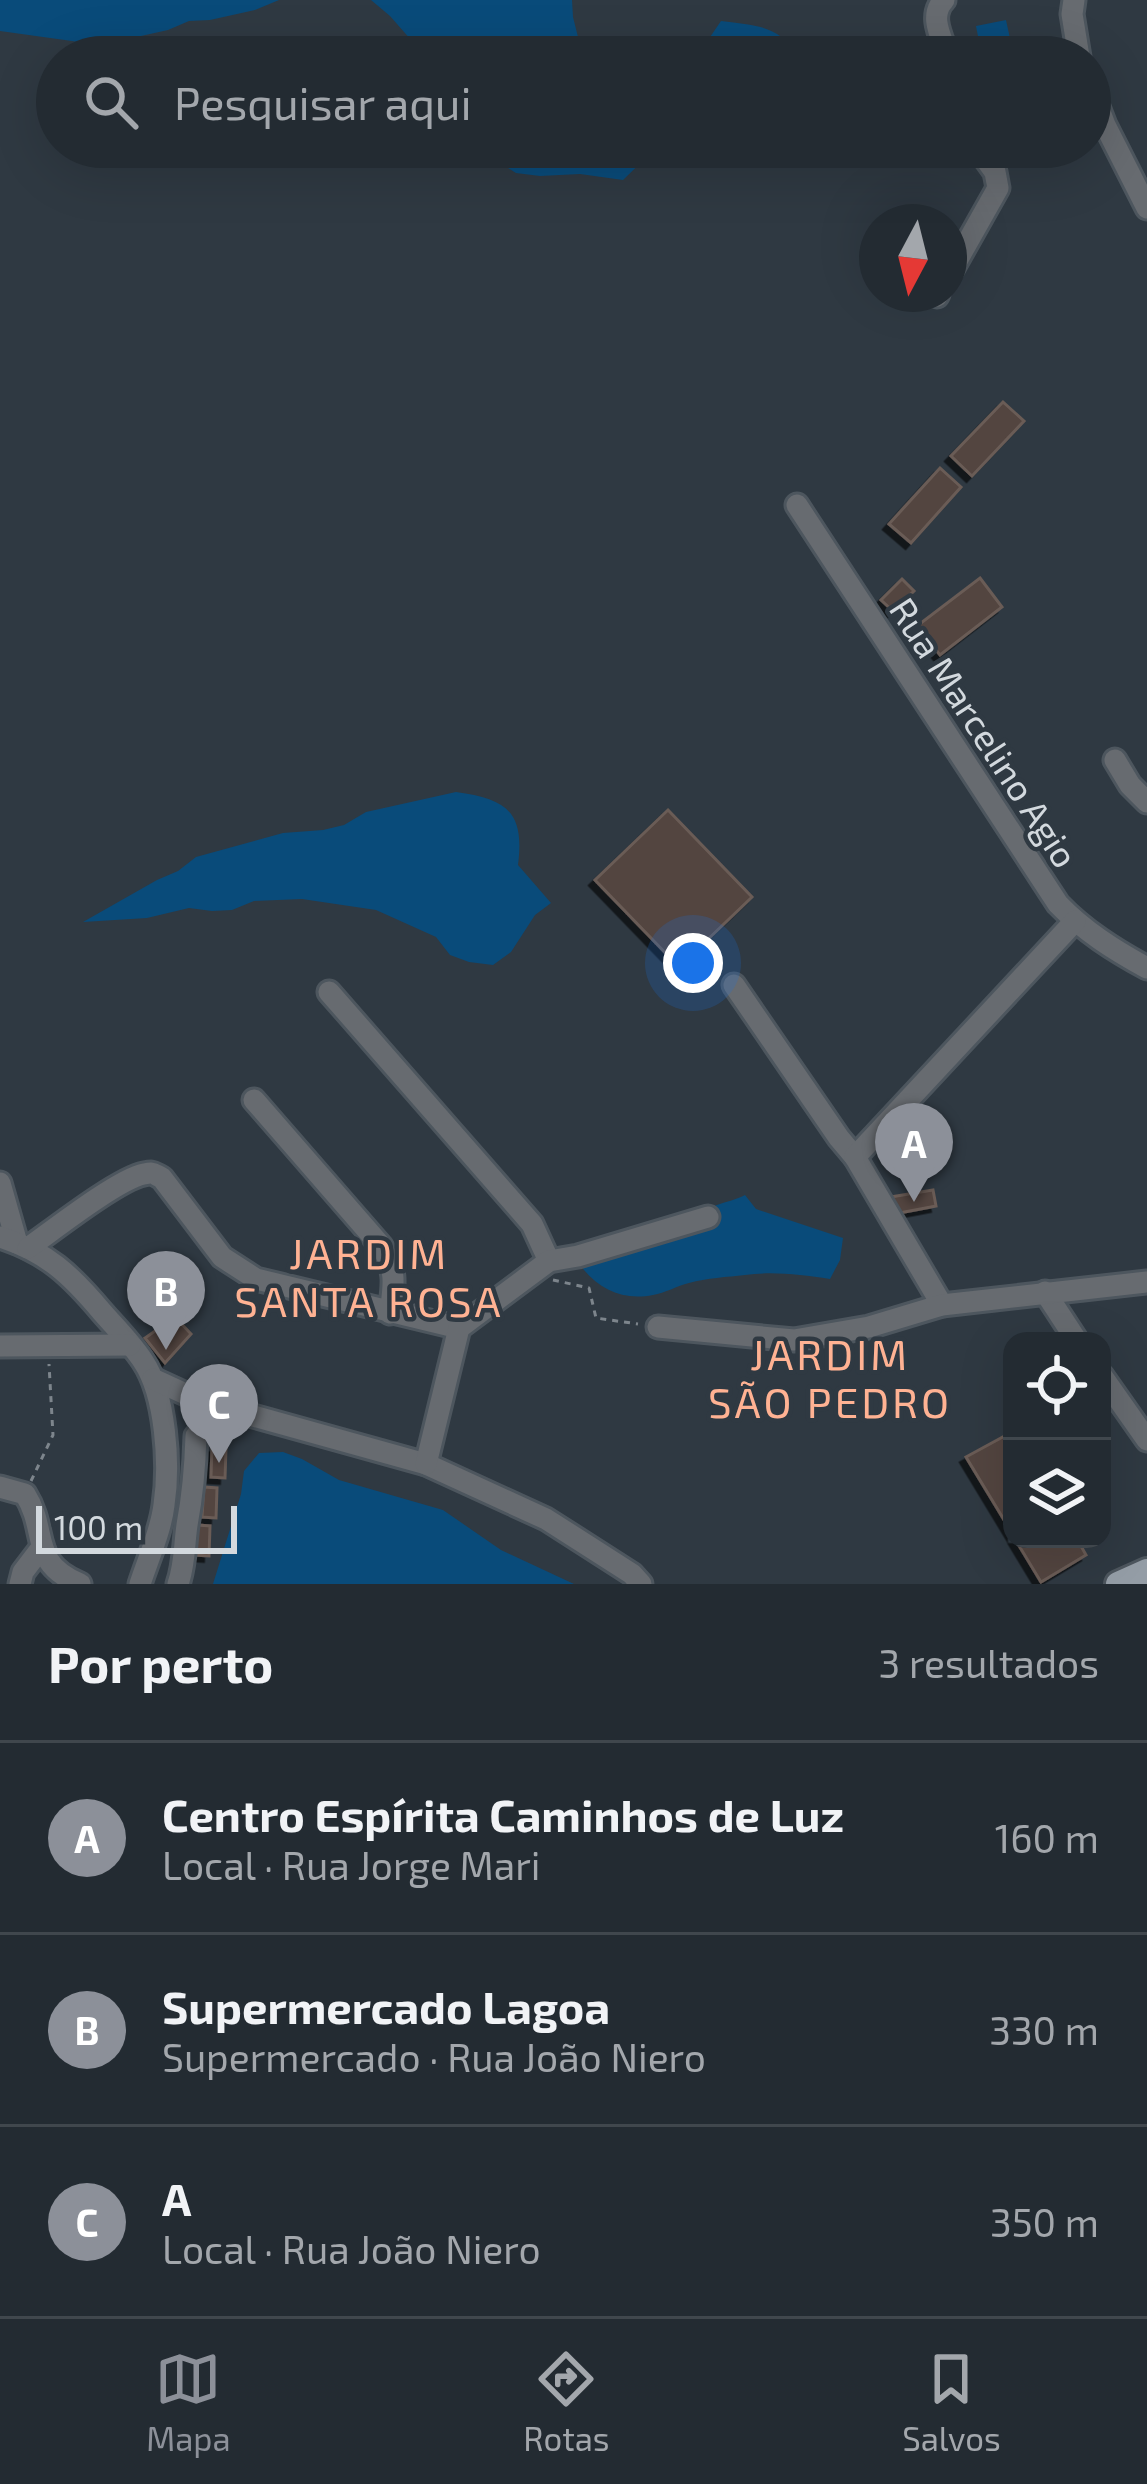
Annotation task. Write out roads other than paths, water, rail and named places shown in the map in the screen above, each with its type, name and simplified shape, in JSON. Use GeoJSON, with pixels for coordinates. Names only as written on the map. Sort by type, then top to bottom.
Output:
{"type":"FeatureCollection","features":[{"type":"Feature","properties":{"kind":"main road"},"geometry":{"type":"LineString","coordinates":[[1118,1584],[1147,1571]]}},
{"type":"Feature","properties":{"kind":"street"},"geometry":{"type":"LineString","coordinates":[[942,36],[936,14],[944,0]]}},
{"type":"Feature","properties":{"kind":"street"},"geometry":{"type":"LineString","coordinates":[[1074,0],[1076,36]]}},
{"type":"Feature","properties":{"kind":"street"},"geometry":{"type":"LineString","coordinates":[[1111,137],[1147,208]]}},
{"type":"Feature","properties":{"kind":"street"},"geometry":{"type":"LineString","coordinates":[[967,243],[998,188],[991,168]]}},
{"type":"Feature","properties":{"kind":"street","name":"Rua Marcelino Agio"},"geometry":{"type":"LineString","coordinates":[[796,505],[1058,904],[1108,946],[1147,968]]}},
{"type":"Feature","properties":{"kind":"street"},"geometry":{"type":"LineString","coordinates":[[1115,760],[1147,802]]}},
{"type":"Feature","properties":{"kind":"street"},"geometry":{"type":"LineString","coordinates":[[855,1156],[1075,921]]}},
{"type":"Feature","properties":{"kind":"street"},"geometry":{"type":"LineString","coordinates":[[734,985],[855,1156],[942,1305]]}},
{"type":"Feature","properties":{"kind":"street"},"geometry":{"type":"LineString","coordinates":[[329,992],[532,1224],[540,1268]]}},
{"type":"Feature","properties":{"kind":"street"},"geometry":{"type":"LineString","coordinates":[[254,1100],[381,1246],[394,1278],[390,1313]]}},
{"type":"Feature","properties":{"kind":"street"},"geometry":{"type":"LineString","coordinates":[[15,1243],[70,1218],[137,1176],[152,1173],[162,1178],[221,1257],[256,1279],[459,1328]]}},
{"type":"Feature","properties":{"kind":"street"},"geometry":{"type":"LineString","coordinates":[[0,1184],[15,1243],[70,1274],[143,1360],[153,1379],[166,1470],[164,1508],[140,1584]]}},
{"type":"Feature","properties":{"kind":"street"},"geometry":{"type":"LineString","coordinates":[[425,1464],[459,1328],[540,1268],[708,1217]]}},
{"type":"Feature","properties":{"kind":"street"},"geometry":{"type":"LineString","coordinates":[[658,1327],[794,1340],[869,1328],[942,1305],[1147,1282]]}},
{"type":"Feature","properties":{"kind":"street"},"geometry":{"type":"LineString","coordinates":[[1045,1292],[1071,1332]]}},
{"type":"Feature","properties":{"kind":"street"},"geometry":{"type":"LineString","coordinates":[[0,1346],[130,1345]]}},
{"type":"Feature","properties":{"kind":"street"},"geometry":{"type":"LineString","coordinates":[[153,1379],[203,1402],[425,1464],[546,1519],[632,1574],[640,1584]]}},
{"type":"Feature","properties":{"kind":"street"},"geometry":{"type":"LineString","coordinates":[[1111,1389],[1147,1440]]}},
{"type":"Feature","properties":{"kind":"street"},"geometry":{"type":"LineString","coordinates":[[160,1406],[203,1402]]}},
{"type":"Feature","properties":{"kind":"street"},"geometry":{"type":"LineString","coordinates":[[178,1584],[194,1502],[196,1436]]}},
{"type":"Feature","properties":{"kind":"street"},"geometry":{"type":"LineString","coordinates":[[0,1487],[26,1494],[49,1564],[80,1584]]}},
{"type":"Feature","properties":{"kind":"street"},"geometry":{"type":"LineString","coordinates":[[20,1584],[42,1547]]}},
{"type":"Feature","properties":{"kind":"place","name":"Centro Espírita Caminhos de Luz"},"geometry":{"type":"Point","coordinates":[914,1202]}},
{"type":"Feature","properties":{"kind":"place","name":"Supermercado Lagoa"},"geometry":{"type":"Point","coordinates":[166,1350]}},
{"type":"Feature","properties":{"kind":"place","name":"A"},"geometry":{"type":"Point","coordinates":[219,1463]}},
{"type":"Feature","properties":{"kind":"district","name":"JARDIM SANTA ROSA"},"geometry":{"type":"Point","coordinates":[369,1276]}},
{"type":"Feature","properties":{"kind":"district","name":"JARDIM SÃO PEDRO"},"geometry":{"type":"Point","coordinates":[830,1377]}}]}
